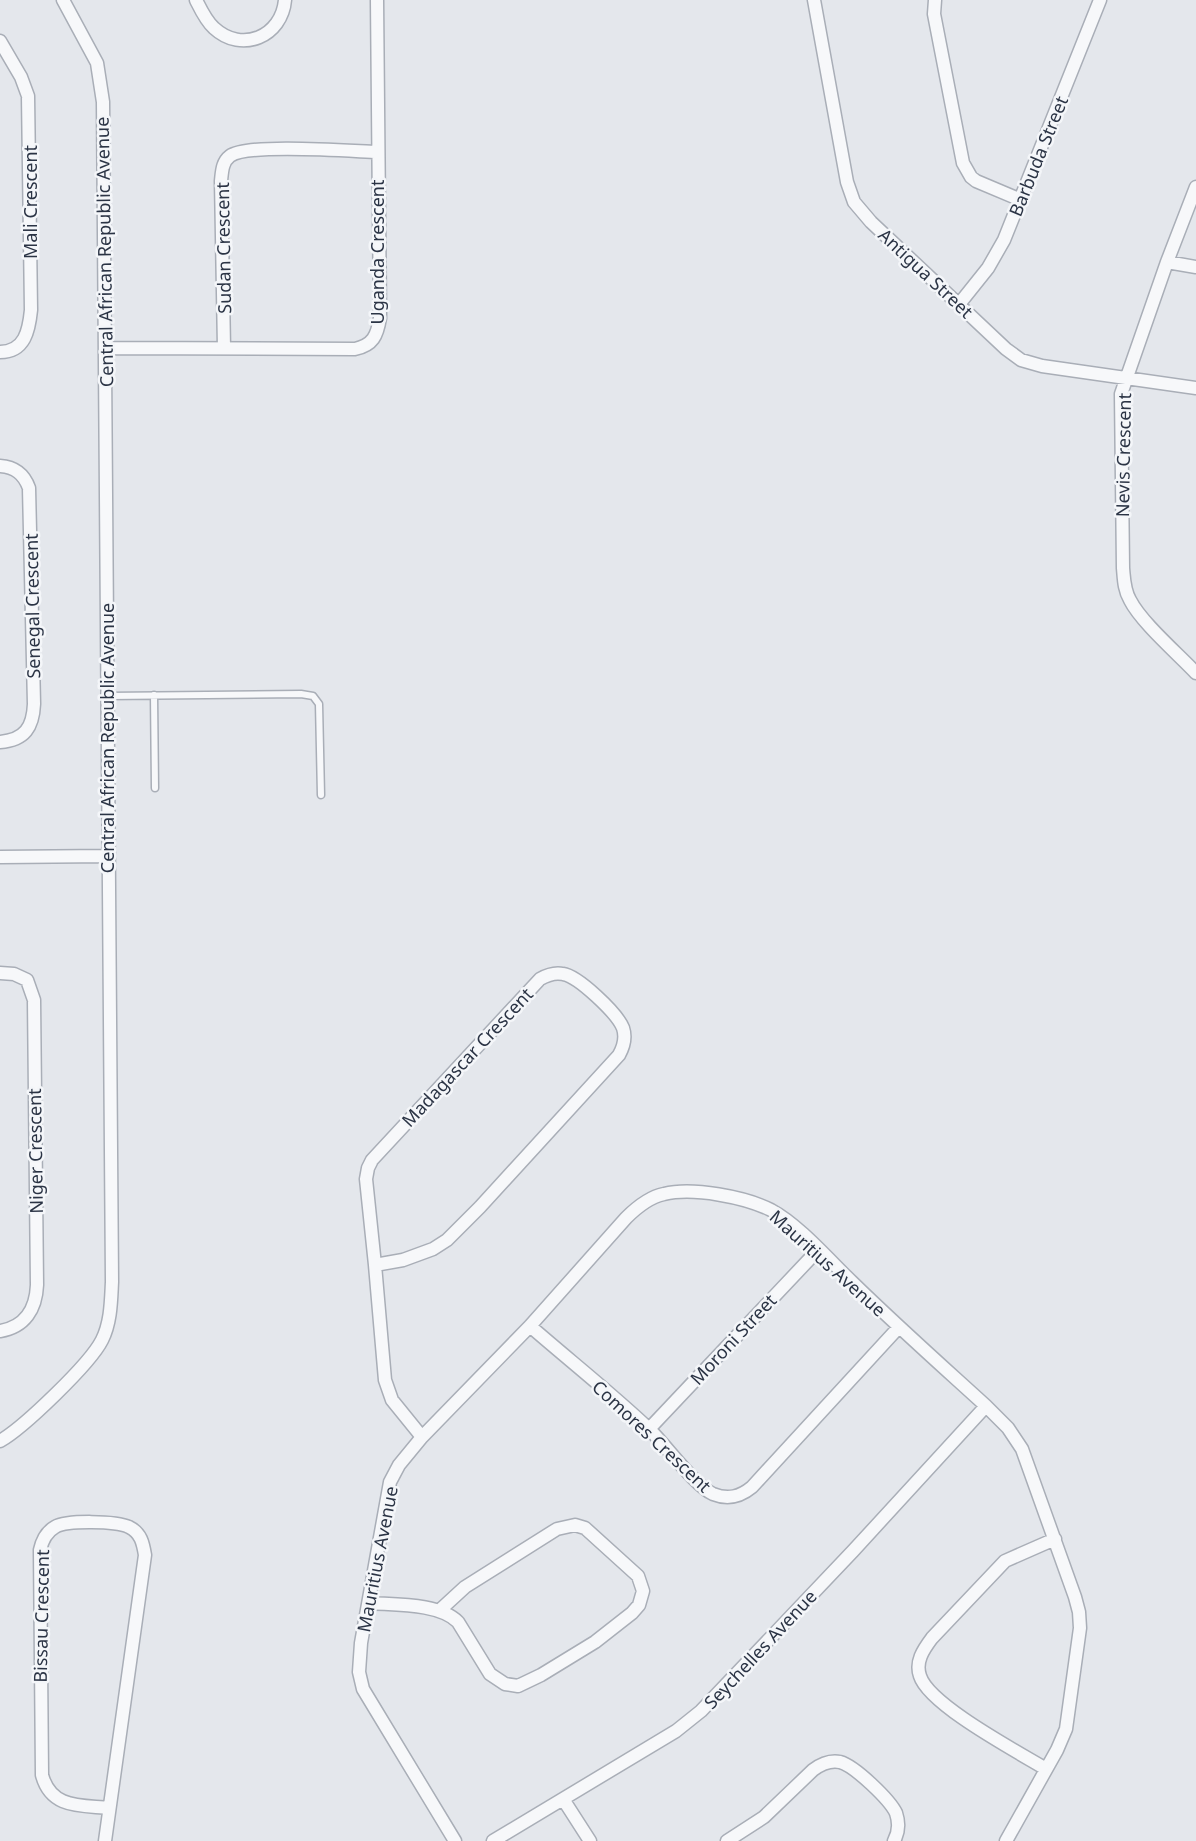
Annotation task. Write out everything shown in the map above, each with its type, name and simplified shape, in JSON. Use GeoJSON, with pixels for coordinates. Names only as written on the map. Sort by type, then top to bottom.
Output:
{"type":"FeatureCollection","features":[{"type":"Feature","properties":{"kind":"street","name":"Central African Republic Avenue"},"geometry":{"type":"LineString","coordinates":[[0,1441],[22,1425],[88,1360],[102,1340],[109,1318],[112,1282],[103,102],[97,63],[63,0]]}},
{"type":"Feature","properties":{"kind":"street"},"geometry":{"type":"LineString","coordinates":[[196,0],[214,28],[231,39],[250,40],[269,32],[282,16],[285,0]]}},
{"type":"Feature","properties":{"kind":"street","name":"Uganda Crescent"},"geometry":{"type":"LineString","coordinates":[[105,348],[355,349],[368,345],[373,340],[380,318],[376,0]]}},
{"type":"Feature","properties":{"kind":"street","name":"Antigua Street"},"geometry":{"type":"LineString","coordinates":[[814,0],[847,182],[854,202],[872,222],[1006,349],[1021,360],[1042,366],[1196,388]]}},
{"type":"Feature","properties":{"kind":"street"},"geometry":{"type":"LineString","coordinates":[[935,0],[934,14],[963,163],[976,181],[1021,200]]}},
{"type":"Feature","properties":{"kind":"street","name":"Barbuda Street"},"geometry":{"type":"LineString","coordinates":[[960,303],[997,256],[1100,0]]}},
{"type":"Feature","properties":{"kind":"street","name":"Mali Crescent"},"geometry":{"type":"LineString","coordinates":[[0,41],[4,60],[21,77],[28,96],[31,310],[28,333],[9,352],[0,352]]}},
{"type":"Feature","properties":{"kind":"street","name":"Sudan Crescent"},"geometry":{"type":"LineString","coordinates":[[224,348],[221,181],[222,170],[228,158],[237,153],[257,149],[377,152]]}},
{"type":"Feature","properties":{"kind":"street","name":"Nevis Crescent"},"geometry":{"type":"LineString","coordinates":[[1196,187],[1167,262],[1121,397],[1123,568],[1126,591],[1140,615],[1196,673]]}},
{"type":"Feature","properties":{"kind":"street"},"geometry":{"type":"LineString","coordinates":[[1167,262],[1196,267]]}},
{"type":"Feature","properties":{"kind":"street","name":"Senegal Crescent"},"geometry":{"type":"LineString","coordinates":[[0,466],[14,469],[21,474],[26,479],[29,488],[34,704],[28,730],[16,740],[0,742]]}},
{"type":"Feature","properties":{"kind":"street"},"geometry":{"type":"LineString","coordinates":[[0,857],[108,856]]}},
{"type":"Feature","properties":{"kind":"street","name":"Niger Crescent"},"geometry":{"type":"LineString","coordinates":[[0,973],[15,974],[27,980],[34,1000],[37,1285],[34,1306],[27,1317],[17,1326],[0,1331]]}},
{"type":"Feature","properties":{"kind":"street","name":"Madagascar Crescent"},"geometry":{"type":"LineString","coordinates":[[375,1265],[403,1260],[433,1249],[447,1240],[619,1055],[625,1039],[621,1024],[579,981],[554,973],[540,979],[372,1160],[368,1168],[366,1179],[388,1394],[422,1437]]}},
{"type":"Feature","properties":{"kind":"street","name":"Mauritius Avenue"},"geometry":{"type":"LineString","coordinates":[[455,1841],[363,1689],[359,1660],[390,1482],[399,1465],[422,1437],[530,1326],[632,1212],[644,1202],[665,1193],[695,1192],[758,1204],[778,1214],[986,1406],[1017,1440],[1078,1606],[1080,1628],[1068,1720],[1063,1738],[1006,1841]]}},
{"type":"Feature","properties":{"kind":"street","name":"Moroni Street"},"geometry":{"type":"LineString","coordinates":[[649,1429],[818,1250]]}},
{"type":"Feature","properties":{"kind":"street","name":"Comores Crescent"},"geometry":{"type":"LineString","coordinates":[[530,1326],[649,1429],[710,1492],[722,1497],[743,1494],[899,1327]]}},
{"type":"Feature","properties":{"kind":"street","name":"Seychelles Avenue"},"geometry":{"type":"LineString","coordinates":[[493,1841],[676,1731],[701,1711],[853,1551],[986,1406]]}},
{"type":"Feature","properties":{"kind":"street","name":"Bissau Crescent"},"geometry":{"type":"LineString","coordinates":[[105,1841],[144,1565],[143,1543],[135,1532],[123,1525],[65,1524],[51,1530],[42,1542],[40,1550],[42,1775],[47,1790],[62,1802],[109,1808]]}},
{"type":"Feature","properties":{"kind":"street"},"geometry":{"type":"LineString","coordinates":[[369,1603],[440,1610],[458,1622],[490,1674],[505,1684],[518,1686],[541,1675],[616,1628],[639,1605],[643,1585],[638,1576],[591,1532],[581,1526],[569,1525],[557,1529],[465,1587],[440,1610]]}},
{"type":"Feature","properties":{"kind":"street"},"geometry":{"type":"LineString","coordinates":[[1046,1769],[959,1716],[924,1684],[919,1673],[919,1662],[932,1638],[1005,1561],[1055,1539]]}},
{"type":"Feature","properties":{"kind":"street"},"geometry":{"type":"LineString","coordinates":[[727,1841],[764,1817],[813,1770],[833,1762],[850,1767],[895,1811],[898,1828],[894,1841]]}},
{"type":"Feature","properties":{"kind":"street"},"geometry":{"type":"LineString","coordinates":[[563,1798],[590,1841]]}},
{"type":"Feature","properties":{"kind":"lane"},"geometry":{"type":"LineString","coordinates":[[107,696],[302,694],[313,696],[319,704],[321,795]]}},
{"type":"Feature","properties":{"kind":"lane"},"geometry":{"type":"LineString","coordinates":[[154,695],[155,788]]}}]}
